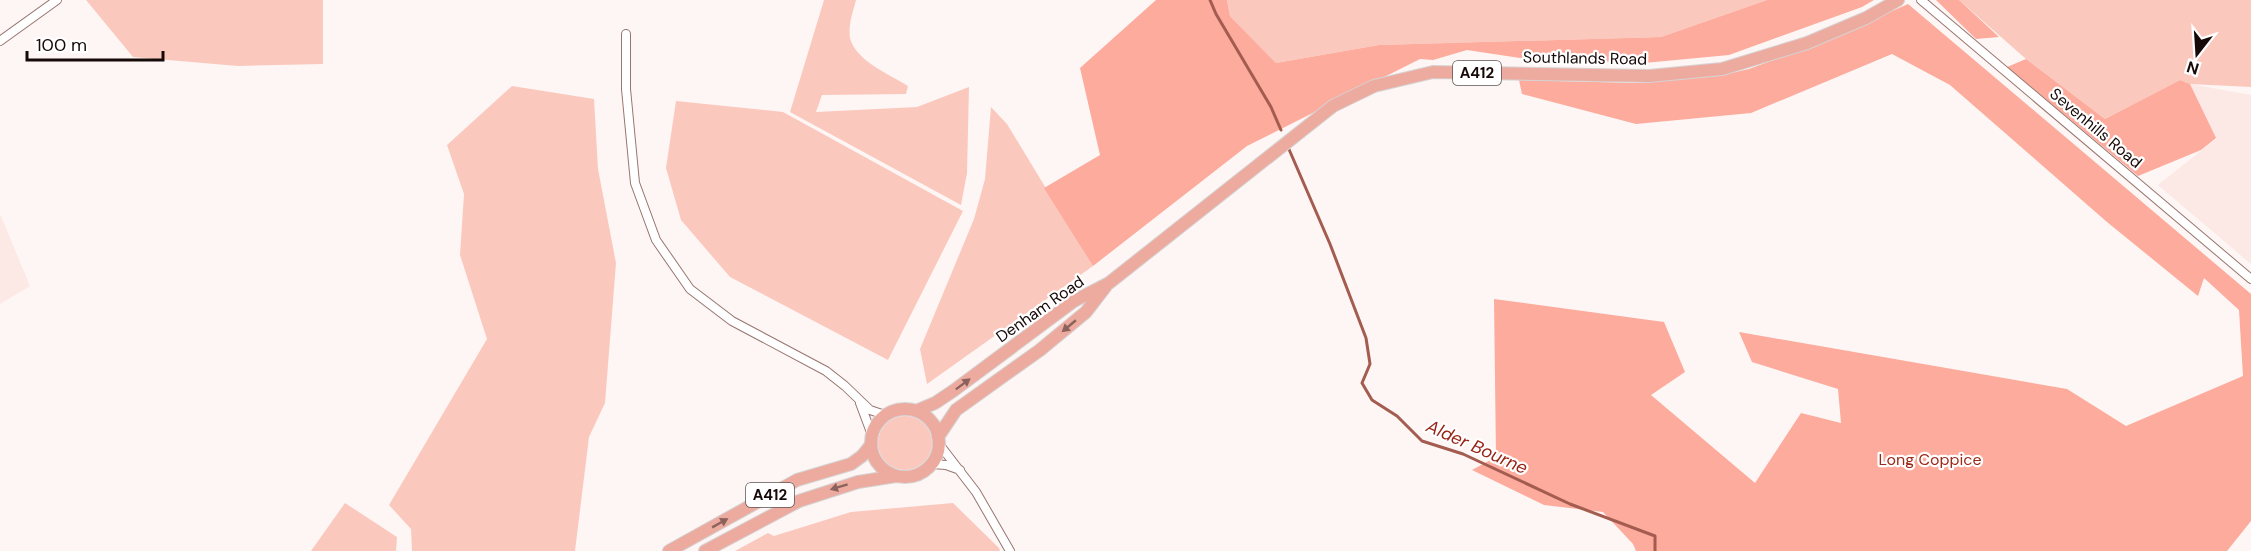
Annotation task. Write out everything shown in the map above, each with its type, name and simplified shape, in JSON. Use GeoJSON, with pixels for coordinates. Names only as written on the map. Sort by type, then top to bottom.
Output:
{"type":"FeatureCollection","features":[{"type":"Feature","properties":{"kind":"main road","name":"Southlands Road"},"geometry":{"type":"LineString","coordinates":[[1109,283],[1333,106],[1374,86],[1433,72],[1649,76],[1722,69],[1807,43],[1866,18],[1898,0]]}},
{"type":"Feature","properties":{"kind":"main road","name":"Denham Road"},"geometry":{"type":"LineString","coordinates":[[916,411],[935,403],[1074,301],[1109,283]]}},
{"type":"Feature","properties":{"kind":"main road","name":"Denham Road"},"geometry":{"type":"LineString","coordinates":[[939,441],[957,410],[1040,350],[1086,312],[1109,283]]}},
{"type":"Feature","properties":{"kind":"main road"},"geometry":{"type":"LineString","coordinates":[[897,410],[916,411],[931,421],[939,441],[937,454],[932,464],[916,475],[896,476],[879,464],[873,455],[872,440],[877,424],[885,416],[897,410]]}},
{"type":"Feature","properties":{"kind":"main road","name":"A412"},"geometry":{"type":"LineString","coordinates":[[669,551],[797,480],[851,464],[862,456],[872,440]]}},
{"type":"Feature","properties":{"kind":"main road","name":"A412"},"geometry":{"type":"LineString","coordinates":[[705,551],[799,501],[858,482],[896,476]]}},
{"type":"Feature","properties":{"kind":"street"},"geometry":{"type":"LineString","coordinates":[[0,41],[57,0]]}},
{"type":"Feature","properties":{"kind":"street","name":"Sevenhills Road"},"geometry":{"type":"LineString","coordinates":[[1922,0],[2251,279]]}},
{"type":"Feature","properties":{"kind":"street"},"geometry":{"type":"LineString","coordinates":[[626,34],[626,89],[635,183],[656,240],[690,289],[732,321],[826,370],[859,402],[876,414],[885,416]]}},
{"type":"Feature","properties":{"kind":"street"},"geometry":{"type":"LineString","coordinates":[[859,402],[872,440]]}},
{"type":"Feature","properties":{"kind":"street"},"geometry":{"type":"LineString","coordinates":[[939,441],[976,492],[1010,551]]}},
{"type":"Feature","properties":{"kind":"street"},"geometry":{"type":"LineString","coordinates":[[932,464],[946,465],[961,470]]}},
{"type":"Feature","properties":{"kind":"shaded area"},"geometry":{"type":"Polygon","coordinates":[[[86,0],[323,0],[323,64],[238,66],[133,57],[86,0]]]}},
{"type":"Feature","properties":{"kind":"shaded area"},"geometry":{"type":"Polygon","coordinates":[[[824,0],[856,0],[850,28],[853,46],[874,66],[908,86],[906,94],[822,95],[816,112],[917,107],[969,87],[967,173],[961,205],[790,112],[824,0]]]}},
{"type":"Feature","properties":{"kind":"shaded area"},"geometry":{"type":"Polygon","coordinates":[[[1227,0],[1767,0],[1661,37],[1379,45],[1276,63],[1230,16],[1227,0]]]}},
{"type":"Feature","properties":{"kind":"shaded area"},"geometry":{"type":"Polygon","coordinates":[[[1959,0],[2251,0],[2251,87],[2190,84],[2180,80],[2105,119],[2026,59],[1959,0]]]}},
{"type":"Feature","properties":{"kind":"shaded area"},"geometry":{"type":"Polygon","coordinates":[[[2190,84],[2251,95],[2251,264],[2158,185],[2216,139],[2190,84]]]}},
{"type":"Feature","properties":{"kind":"shaded area"},"geometry":{"type":"Polygon","coordinates":[[[512,86],[594,99],[598,169],[616,263],[605,403],[589,437],[575,551],[412,551],[411,529],[389,505],[487,339],[460,255],[464,194],[447,145],[512,86]]]}},
{"type":"Feature","properties":{"kind":"shaded area"},"geometry":{"type":"Polygon","coordinates":[[[676,101],[783,112],[963,211],[888,360],[730,277],[681,220],[666,168],[676,101]]]}},
{"type":"Feature","properties":{"kind":"shaded area"},"geometry":{"type":"Polygon","coordinates":[[[991,107],[1007,124],[1093,266],[927,384],[920,349],[974,219],[985,179],[991,107]]]}},
{"type":"Feature","properties":{"kind":"shaded area"},"geometry":{"type":"Polygon","coordinates":[[[0,214],[30,286],[0,304],[0,214]]]}},
{"type":"Feature","properties":{"kind":"shaded area"},"geometry":{"type":"Polygon","coordinates":[[[905,416],[915,418],[924,424],[930,433],[932,443],[930,453],[924,462],[915,468],[905,470],[895,468],[886,462],[880,453],[878,443],[880,433],[886,424],[895,418],[905,416]]]}},
{"type":"Feature","properties":{"kind":"shaded area"},"geometry":{"type":"Polygon","coordinates":[[[345,503],[397,537],[396,551],[311,551],[345,503]]]}},
{"type":"Feature","properties":{"kind":"shaded area"},"geometry":{"type":"Polygon","coordinates":[[[953,503],[1000,551],[735,551],[768,533],[774,536],[851,512],[953,503]]]}},
{"type":"Feature","properties":{"kind":"green space"},"geometry":{"type":"Polygon","coordinates":[[[1156,0],[1227,0],[1230,16],[1276,63],[1379,45],[1661,37],[1767,0],[1874,0],[1862,7],[1729,55],[1644,63],[1520,58],[1467,50],[1433,60],[1420,59],[1247,146],[1093,266],[1044,188],[1100,155],[1080,68],[1156,0]]]}},
{"type":"Feature","properties":{"kind":"green space"},"geometry":{"type":"Polygon","coordinates":[[[1936,0],[1959,0],[1999,37],[1976,39],[1936,0]]]}},
{"type":"Feature","properties":{"kind":"green space","name":"Long Coppice"},"geometry":{"type":"Polygon","coordinates":[[[1908,4],[2251,294],[2251,521],[2227,551],[1636,551],[1633,544],[1603,512],[1544,505],[1472,470],[1496,457],[1494,299],[1664,322],[1685,372],[1651,395],[1755,483],[1801,413],[1841,423],[1838,389],[1752,362],[1739,332],[2067,389],[2126,426],[2243,376],[2239,310],[2204,278],[2198,296],[2107,222],[1950,85],[1892,54],[1751,113],[1636,124],[1522,94],[1519,80],[1638,83],[1718,76],[1749,69],[1817,44],[1908,4]]]}},
{"type":"Feature","properties":{"kind":"green space"},"geometry":{"type":"Polygon","coordinates":[[[2026,59],[2105,119],[2180,80],[2190,84],[2216,138],[2201,150],[2138,176],[2007,67],[2026,59]]]}},
{"type":"Feature","properties":{"kind":"waterway","name":"Alder Bourne"},"geometry":{"type":"LineString","coordinates":[[1210,0],[1271,107],[1281,130]]}},
{"type":"Feature","properties":{"kind":"waterway","name":"Alder Bourne"},"geometry":{"type":"LineString","coordinates":[[1288,147],[1330,244],[1366,338],[1370,364],[1362,383],[1372,400],[1397,416],[1422,441],[1463,454],[1570,504],[1655,536],[1655,551]]}}]}
